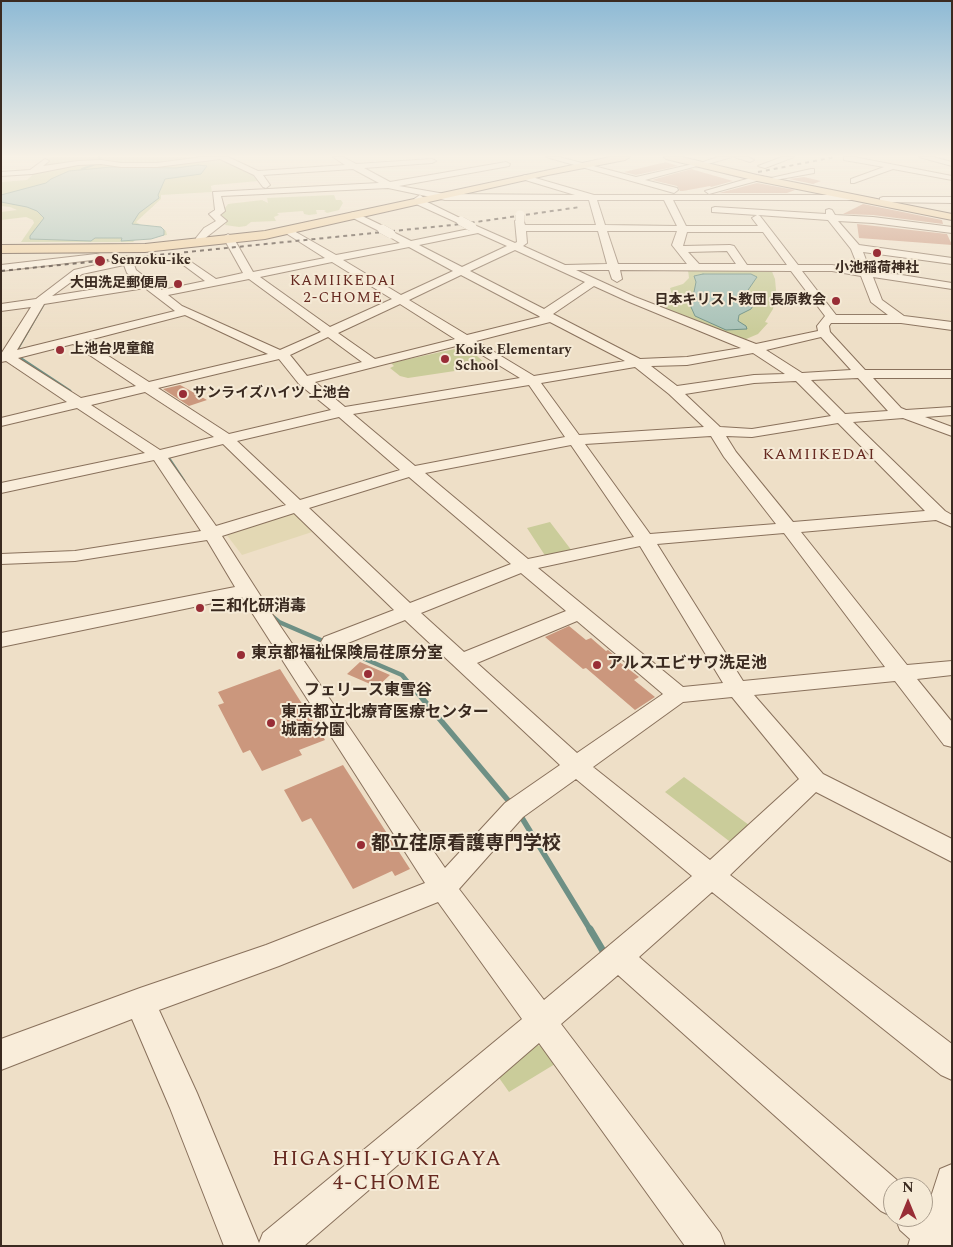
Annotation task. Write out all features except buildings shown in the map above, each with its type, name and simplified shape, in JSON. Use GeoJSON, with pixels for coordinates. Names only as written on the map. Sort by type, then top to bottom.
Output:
{"type":"FeatureCollection","features":[{"type":"Feature","properties":{"kind":"main road"},"geometry":{"type":"LineString","coordinates":[[1,248],[128,254],[199,240],[229,239],[343,215]]}},
{"type":"Feature","properties":{"kind":"main road"},"geometry":{"type":"LineString","coordinates":[[1,248],[128,254],[287,230],[353,215]]}},
{"type":"Feature","properties":{"kind":"street"},"geometry":{"type":"LineString","coordinates":[[199,240],[207,230],[222,221],[215,215]]}},
{"type":"Feature","properties":{"kind":"street"},"geometry":{"type":"LineString","coordinates":[[354,215],[638,363],[674,391],[716,431],[729,454],[789,528],[952,739]]}},
{"type":"Feature","properties":{"kind":"street"},"geometry":{"type":"LineString","coordinates":[[452,215],[461,222],[619,294],[756,349],[800,377],[946,519]]}},
{"type":"Feature","properties":{"kind":"street"},"geometry":{"type":"LineString","coordinates":[[1,422],[280,355],[522,243],[520,215]]}},
{"type":"Feature","properties":{"kind":"street"},"geometry":{"type":"LineString","coordinates":[[599,215],[622,292],[619,294]]}},
{"type":"Feature","properties":{"kind":"street"},"geometry":{"type":"LineString","coordinates":[[676,215],[683,229],[677,245],[696,268]]}},
{"type":"Feature","properties":{"kind":"street"},"geometry":{"type":"LineString","coordinates":[[754,215],[832,318]]}},
{"type":"Feature","properties":{"kind":"street"},"geometry":{"type":"LineString","coordinates":[[795,215],[952,230]]}},
{"type":"Feature","properties":{"kind":"street"},"geometry":{"type":"LineString","coordinates":[[831,215],[856,248],[877,302],[901,319]]}},
{"type":"Feature","properties":{"kind":"street"},"geometry":{"type":"LineString","coordinates":[[940,228],[952,216]]}},
{"type":"Feature","properties":{"kind":"street"},"geometry":{"type":"LineString","coordinates":[[520,221],[603,229],[765,229]]}},
{"type":"Feature","properties":{"kind":"street"},"geometry":{"type":"LineString","coordinates":[[161,293],[410,244],[476,228]]}},
{"type":"Feature","properties":{"kind":"street"},"geometry":{"type":"LineString","coordinates":[[287,230],[533,381],[645,540],[737,689],[814,780],[952,851]]}},
{"type":"Feature","properties":{"kind":"street"},"geometry":{"type":"LineString","coordinates":[[229,239],[251,275],[373,364]]}},
{"type":"Feature","properties":{"kind":"street"},"geometry":{"type":"LineString","coordinates":[[681,249],[730,248],[744,268]]}},
{"type":"Feature","properties":{"kind":"street"},"geometry":{"type":"LineString","coordinates":[[856,248],[952,261]]}},
{"type":"Feature","properties":{"kind":"street"},"geometry":{"type":"LineString","coordinates":[[1,258],[24,249]]}},
{"type":"Feature","properties":{"kind":"street"},"geometry":{"type":"LineString","coordinates":[[4,357],[42,298],[78,272],[128,254],[131,271],[184,312],[286,358],[304,381],[678,695]]}},
{"type":"Feature","properties":{"kind":"street"},"geometry":{"type":"LineString","coordinates":[[178,256],[214,283]]}},
{"type":"Feature","properties":{"kind":"street"},"geometry":{"type":"LineString","coordinates":[[1,268],[96,257]]}},
{"type":"Feature","properties":{"kind":"street"},"geometry":{"type":"LineString","coordinates":[[562,267],[832,268],[952,286]]}},
{"type":"Feature","properties":{"kind":"street"},"geometry":{"type":"LineString","coordinates":[[304,381],[466,340],[548,316],[593,282]]}},
{"type":"Feature","properties":{"kind":"street"},"geometry":{"type":"LineString","coordinates":[[1,308],[148,284]]}},
{"type":"Feature","properties":{"kind":"street"},"geometry":{"type":"LineString","coordinates":[[4,357],[184,312]]}},
{"type":"Feature","properties":{"kind":"street"},"geometry":{"type":"LineString","coordinates":[[952,326],[901,319],[832,318],[827,320],[824,326],[824,333],[899,414],[952,432]]}},
{"type":"Feature","properties":{"kind":"street"},"geometry":{"type":"LineString","coordinates":[[1,488],[162,454],[341,412],[638,363],[687,361],[756,349],[824,333]]}},
{"type":"Feature","properties":{"kind":"street"},"geometry":{"type":"LineString","coordinates":[[74,339],[226,439],[408,612],[577,767],[711,876],[952,1064]]}},
{"type":"Feature","properties":{"kind":"street"},"geometry":{"type":"LineString","coordinates":[[4,357],[162,454],[215,533],[248,590],[443,888],[707,1246]]}},
{"type":"Feature","properties":{"kind":"street"},"geometry":{"type":"LineString","coordinates":[[674,391],[754,379],[862,374],[952,374]]}},
{"type":"Feature","properties":{"kind":"street"},"geometry":{"type":"LineString","coordinates":[[1,559],[75,556],[215,533],[412,471],[575,440],[716,431],[752,433],[843,418],[952,410]]}},
{"type":"Feature","properties":{"kind":"street"},"geometry":{"type":"LineString","coordinates":[[331,642],[525,565],[645,540],[789,528],[946,519]]}},
{"type":"Feature","properties":{"kind":"street"},"geometry":{"type":"LineString","coordinates":[[1,640],[248,590]]}},
{"type":"Feature","properties":{"kind":"street"},"geometry":{"type":"LineString","coordinates":[[462,661],[581,612]]}},
{"type":"Feature","properties":{"kind":"street"},"geometry":{"type":"LineString","coordinates":[[1,1055],[140,1002],[269,957],[443,888],[517,808],[678,695],[952,668]]}},
{"type":"Feature","properties":{"kind":"street"},"geometry":{"type":"LineString","coordinates":[[276,1246],[542,1023],[711,876],[814,780]]}},
{"type":"Feature","properties":{"kind":"street"},"geometry":{"type":"LineString","coordinates":[[613,961],[883,1190]]}},
{"type":"Feature","properties":{"kind":"street"},"geometry":{"type":"LineString","coordinates":[[140,1002],[242,1246]]}},
{"type":"Feature","properties":{"kind":"street"},"geometry":{"type":"LineString","coordinates":[[931,1237],[952,1181]]}},
{"type":"Feature","properties":{"kind":"shaded area"},"geometry":{"type":"Polygon","coordinates":[[[41,215],[138,215],[132,224],[161,227],[164,230],[164,235],[151,239],[121,241],[122,238],[95,238],[91,241],[30,239],[30,236],[44,218],[41,215]]]}},
{"type":"Feature","properties":{"kind":"shaded area"},"geometry":{"type":"Polygon","coordinates":[[[703,274],[751,274],[757,277],[746,293],[754,304],[751,309],[739,315],[738,321],[746,326],[747,329],[726,330],[695,316],[691,307],[696,282],[694,276],[703,274]]]}},
{"type":"Feature","properties":{"kind":"shaded area"},"geometry":{"type":"Polygon","coordinates":[[[294,512],[312,532],[242,555],[226,534],[294,512]]]}},
{"type":"Feature","properties":{"kind":"green space"},"geometry":{"type":"Polygon","coordinates":[[[1,215],[143,215],[136,222],[141,225],[161,227],[166,231],[167,235],[135,240],[133,242],[21,242],[34,223],[33,220],[26,217],[1,220],[1,215]]]}},
{"type":"Feature","properties":{"kind":"green space"},"geometry":{"type":"Polygon","coordinates":[[[279,215],[274,217],[276,221],[251,222],[246,226],[239,227],[225,225],[226,223],[219,216],[279,215]]]}},
{"type":"Feature","properties":{"kind":"green space"},"geometry":{"type":"Polygon","coordinates":[[[771,269],[775,279],[776,290],[773,309],[765,322],[768,323],[758,334],[739,342],[663,312],[673,298],[670,288],[683,284],[689,278],[688,270],[771,269]]]}},
{"type":"Feature","properties":{"kind":"green space"},"geometry":{"type":"Polygon","coordinates":[[[459,348],[477,356],[488,366],[408,378],[400,376],[390,368],[394,366],[391,363],[459,348]]]}},
{"type":"Feature","properties":{"kind":"green space"},"geometry":{"type":"Polygon","coordinates":[[[550,522],[572,551],[546,557],[527,528],[550,522]]]}},
{"type":"Feature","properties":{"kind":"green space"},"geometry":{"type":"Polygon","coordinates":[[[684,777],[753,828],[733,844],[665,792],[684,777]]]}},
{"type":"Feature","properties":{"kind":"green space"},"geometry":{"type":"Polygon","coordinates":[[[534,1044],[541,1046],[555,1064],[509,1092],[497,1075],[534,1044]]]}},
{"type":"Feature","properties":{"kind":"waterway"},"geometry":{"type":"LineString","coordinates":[[46,300],[17,350],[17,356],[70,391]]}},
{"type":"Feature","properties":{"kind":"waterway"},"geometry":{"type":"LineString","coordinates":[[166,454],[184,481]]}},
{"type":"Feature","properties":{"kind":"waterway"},"geometry":{"type":"LineString","coordinates":[[273,617],[279,622],[402,675],[412,687]]}},
{"type":"Feature","properties":{"kind":"waterway"},"geometry":{"type":"LineString","coordinates":[[411,685],[512,805]]}},
{"type":"Feature","properties":{"kind":"waterway"},"geometry":{"type":"LineString","coordinates":[[519,813],[591,931]]}},
{"type":"Feature","properties":{"kind":"waterway"},"geometry":{"type":"LineString","coordinates":[[590,929],[606,956]]}},
{"type":"Feature","properties":{"kind":"railway"},"geometry":{"type":"LineString","coordinates":[[1,271],[462,224],[523,215]]}},
{"type":"Feature","properties":{"kind":"place","name":"小池稲荷神社"},"geometry":{"type":"Point","coordinates":[877,253]}},
{"type":"Feature","properties":{"kind":"place","name":"Senzoku-ike"},"geometry":{"type":"Point","coordinates":[100,261]}},
{"type":"Feature","properties":{"kind":"place","name":"大田洗足郵便局"},"geometry":{"type":"Point","coordinates":[178,284]}},
{"type":"Feature","properties":{"kind":"place","name":"日本キリスト教団 長原教会"},"geometry":{"type":"Point","coordinates":[836,301]}},
{"type":"Feature","properties":{"kind":"place","name":"上池台児童館"},"geometry":{"type":"Point","coordinates":[60,350]}},
{"type":"Feature","properties":{"kind":"place","name":"Koike Elementary School"},"geometry":{"type":"Point","coordinates":[445,359]}},
{"type":"Feature","properties":{"kind":"place","name":"サンライズハイツ 上池台"},"geometry":{"type":"Point","coordinates":[183,394]}},
{"type":"Feature","properties":{"kind":"place","name":"三和化研消毒"},"geometry":{"type":"Point","coordinates":[200,608]}},
{"type":"Feature","properties":{"kind":"place","name":"東京都福祉保険局荏原分室"},"geometry":{"type":"Point","coordinates":[241,655]}},
{"type":"Feature","properties":{"kind":"place","name":"アルスエビサワ洗足池"},"geometry":{"type":"Point","coordinates":[597,665]}},
{"type":"Feature","properties":{"kind":"place","name":"フェリース東雪谷"},"geometry":{"type":"Point","coordinates":[368,674]}},
{"type":"Feature","properties":{"kind":"place","name":"東京都立北療育医療センター 城南分園"},"geometry":{"type":"Point","coordinates":[271,723]}},
{"type":"Feature","properties":{"kind":"place","name":"都立荏原看護専門学校"},"geometry":{"type":"Point","coordinates":[361,845]}},
{"type":"Feature","properties":{"kind":"district","name":"KAMIIKEDAI 2-CHOME"},"geometry":{"type":"Point","coordinates":[343,290]}},
{"type":"Feature","properties":{"kind":"district","name":"KAMIIKEDAI"},"geometry":{"type":"Point","coordinates":[819,456]}},
{"type":"Feature","properties":{"kind":"district","name":"HIGASHI-YUKIGAYA 4-CHOME"},"geometry":{"type":"Point","coordinates":[387,1173]}}]}
